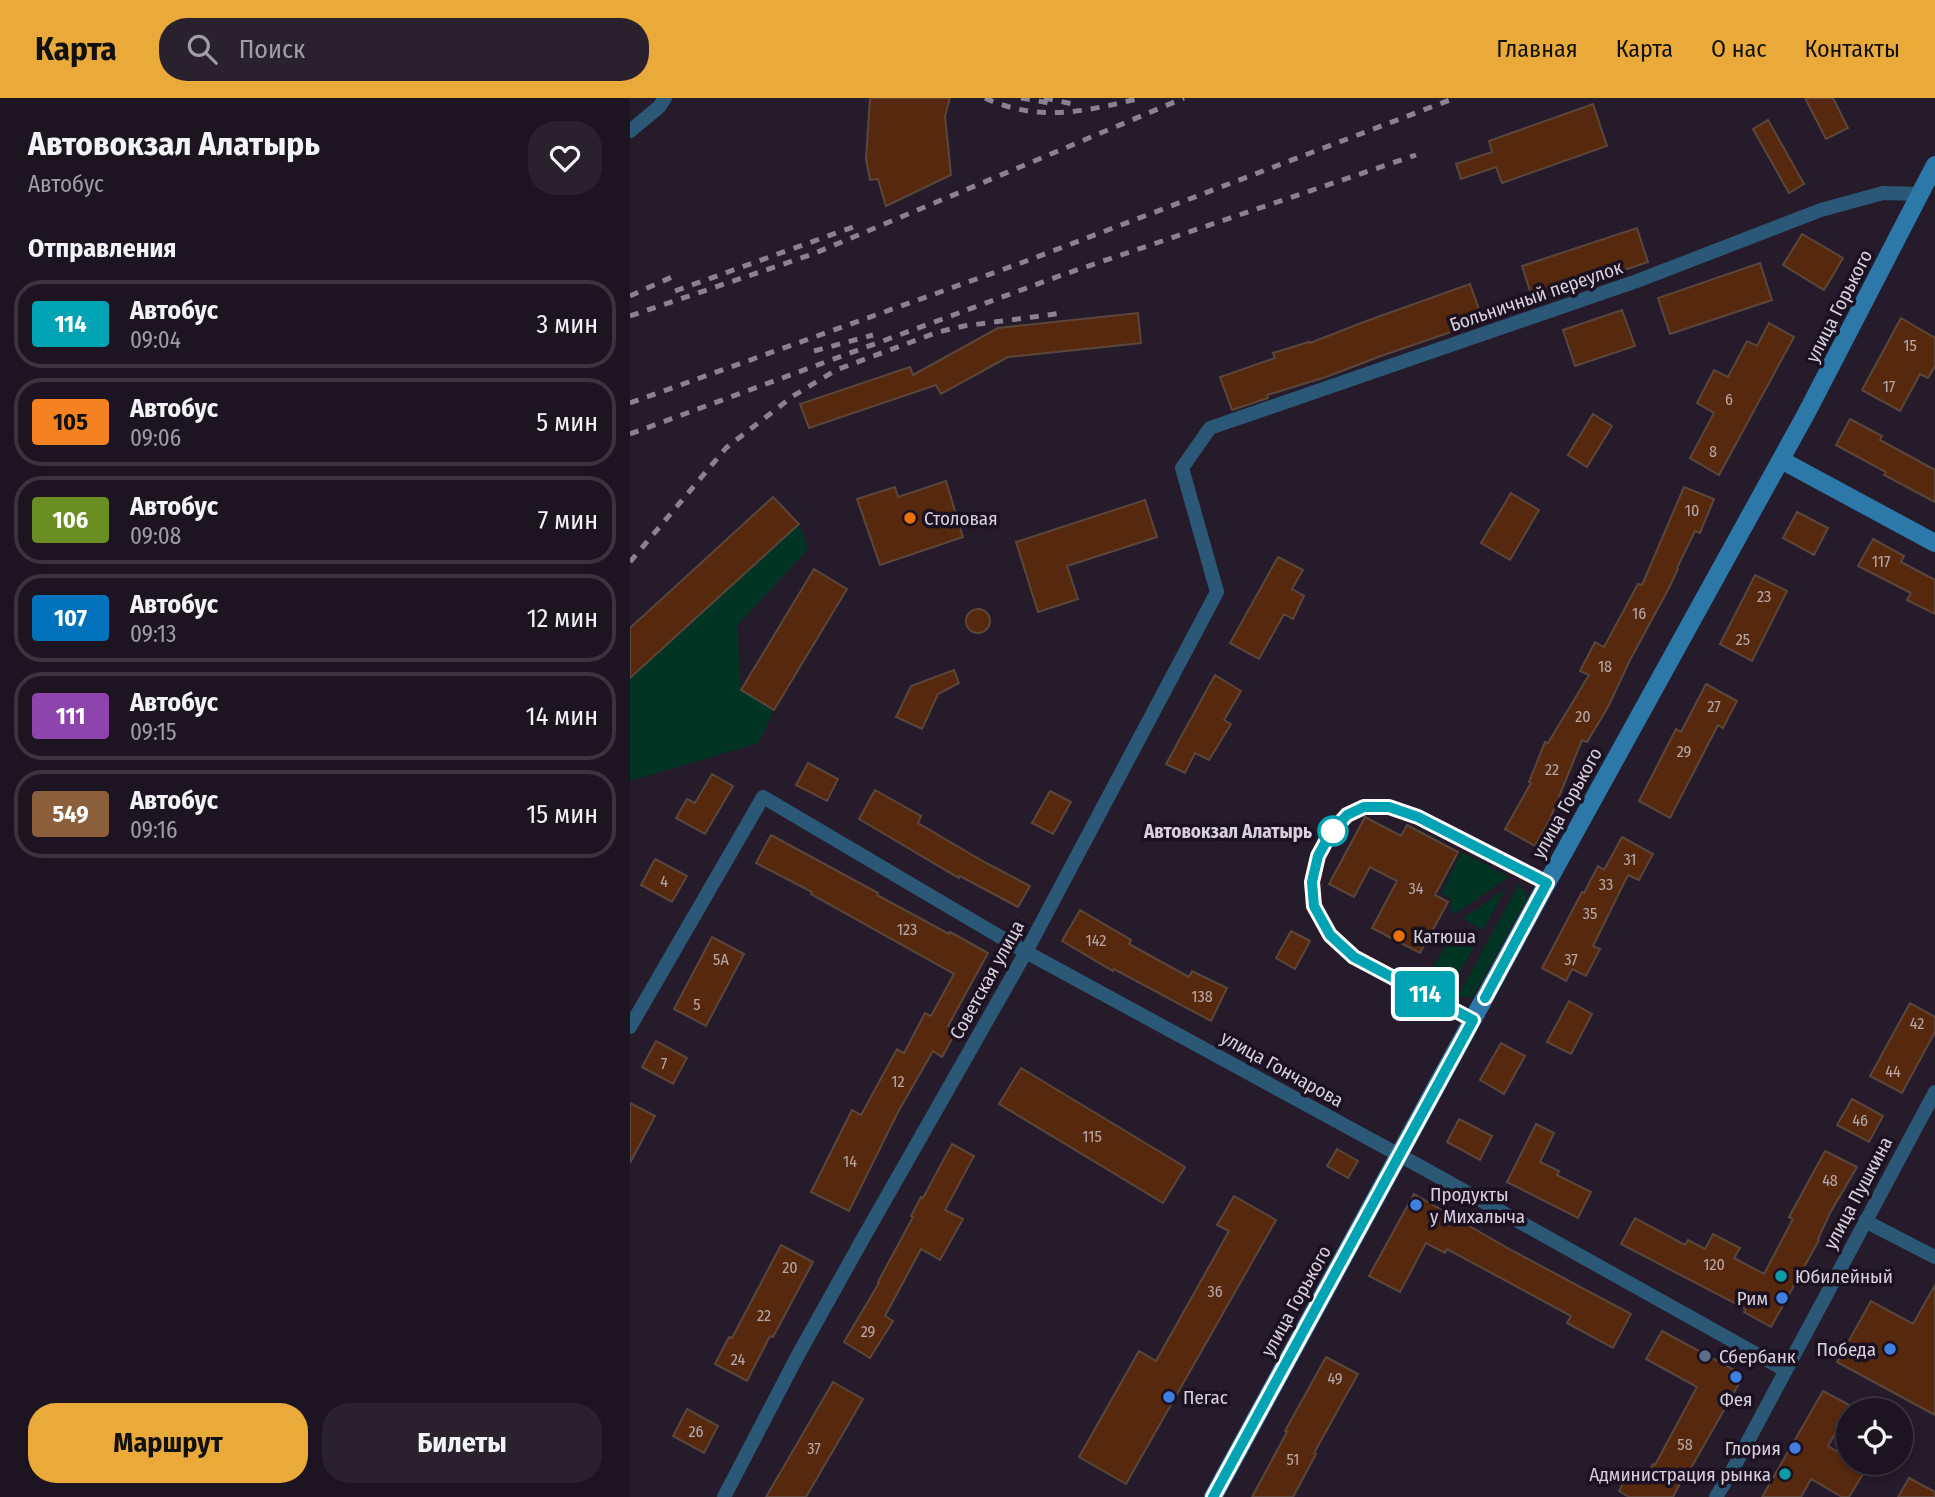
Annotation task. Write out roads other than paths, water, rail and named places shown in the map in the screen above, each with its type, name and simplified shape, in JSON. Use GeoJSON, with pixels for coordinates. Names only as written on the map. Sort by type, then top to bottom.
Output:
{"type":"FeatureCollection","features":[{"type":"Feature","properties":{"kind":"street"},"geometry":{"type":"LineString","coordinates":[[630,131],[659,107],[665,98]]}},
{"type":"Feature","properties":{"kind":"street","name":"улица Горького"},"geometry":{"type":"LineString","coordinates":[[1213,1497],[1781,460],[1935,165]]}},
{"type":"Feature","properties":{"kind":"street","name":"Больничный переулок"},"geometry":{"type":"LineString","coordinates":[[1182,468],[1210,428],[1637,281],[1821,210],[1883,193],[1921,194]]}},
{"type":"Feature","properties":{"kind":"street"},"geometry":{"type":"LineString","coordinates":[[1781,460],[1935,543]]}},
{"type":"Feature","properties":{"kind":"street","name":"Советская улица"},"geometry":{"type":"LineString","coordinates":[[724,1497],[854,1253],[1026,952],[1217,592],[1182,468]]}},
{"type":"Feature","properties":{"kind":"street","name":"улица Гончарова"},"geometry":{"type":"LineString","coordinates":[[630,1027],[764,797],[1026,952],[1399,1155],[1785,1370]]}},
{"type":"Feature","properties":{"kind":"street","name":"улица Пушкина"},"geometry":{"type":"LineString","coordinates":[[1716,1497],[1935,1092]]}},
{"type":"Feature","properties":{"kind":"street"},"geometry":{"type":"LineString","coordinates":[[1865,1221],[1935,1257]]}},
{"type":"Feature","properties":{"kind":"railway"},"geometry":{"type":"LineString","coordinates":[[985,98],[1005,106],[1044,112],[1082,110],[1141,98]]}},
{"type":"Feature","properties":{"kind":"railway"},"geometry":{"type":"LineString","coordinates":[[1021,98],[1055,104]]}},
{"type":"Feature","properties":{"kind":"railway"},"geometry":{"type":"LineString","coordinates":[[1044,98],[1078,105]]}},
{"type":"Feature","properties":{"kind":"railway"},"geometry":{"type":"LineString","coordinates":[[630,316],[813,254],[1184,98]]}},
{"type":"Feature","properties":{"kind":"railway"},"geometry":{"type":"LineString","coordinates":[[630,403],[1021,263],[1455,98]]}},
{"type":"Feature","properties":{"kind":"railway"},"geometry":{"type":"LineString","coordinates":[[630,434],[1062,275],[1416,155]]}},
{"type":"Feature","properties":{"kind":"railway"},"geometry":{"type":"LineString","coordinates":[[675,291],[853,227]]}},
{"type":"Feature","properties":{"kind":"railway"},"geometry":{"type":"LineString","coordinates":[[630,296],[674,276]]}},
{"type":"Feature","properties":{"kind":"railway"},"geometry":{"type":"LineString","coordinates":[[630,562],[726,448],[793,396],[836,370],[938,332],[1063,313]]}},
{"type":"Feature","properties":{"kind":"railway"},"geometry":{"type":"LineString","coordinates":[[814,351],[873,335]]}},
{"type":"Feature","properties":{"kind":"place","name":"Столовая"},"geometry":{"type":"Point","coordinates":[910,518]}},
{"type":"Feature","properties":{"kind":"place","name":"Автовокзал Алатырь"},"geometry":{"type":"Point","coordinates":[1333,831]}},
{"type":"Feature","properties":{"kind":"place","name":"Катюша"},"geometry":{"type":"Point","coordinates":[1399,936]}},
{"type":"Feature","properties":{"kind":"place","name":"Продукты у Михалыча"},"geometry":{"type":"Point","coordinates":[1416,1205]}},
{"type":"Feature","properties":{"kind":"place","name":"Юбилейный"},"geometry":{"type":"Point","coordinates":[1781,1276]}},
{"type":"Feature","properties":{"kind":"place","name":"Рим"},"geometry":{"type":"Point","coordinates":[1782,1298]}},
{"type":"Feature","properties":{"kind":"place","name":"Победа"},"geometry":{"type":"Point","coordinates":[1890,1349]}},
{"type":"Feature","properties":{"kind":"place","name":"Сбербанк"},"geometry":{"type":"Point","coordinates":[1705,1356]}},
{"type":"Feature","properties":{"kind":"place","name":"Фея"},"geometry":{"type":"Point","coordinates":[1736,1377]}},
{"type":"Feature","properties":{"kind":"place","name":"Пегас"},"geometry":{"type":"Point","coordinates":[1169,1397]}},
{"type":"Feature","properties":{"kind":"place","name":"Глория"},"geometry":{"type":"Point","coordinates":[1795,1448]}},
{"type":"Feature","properties":{"kind":"place","name":"Администрация рынка"},"geometry":{"type":"Point","coordinates":[1785,1474]}}]}
